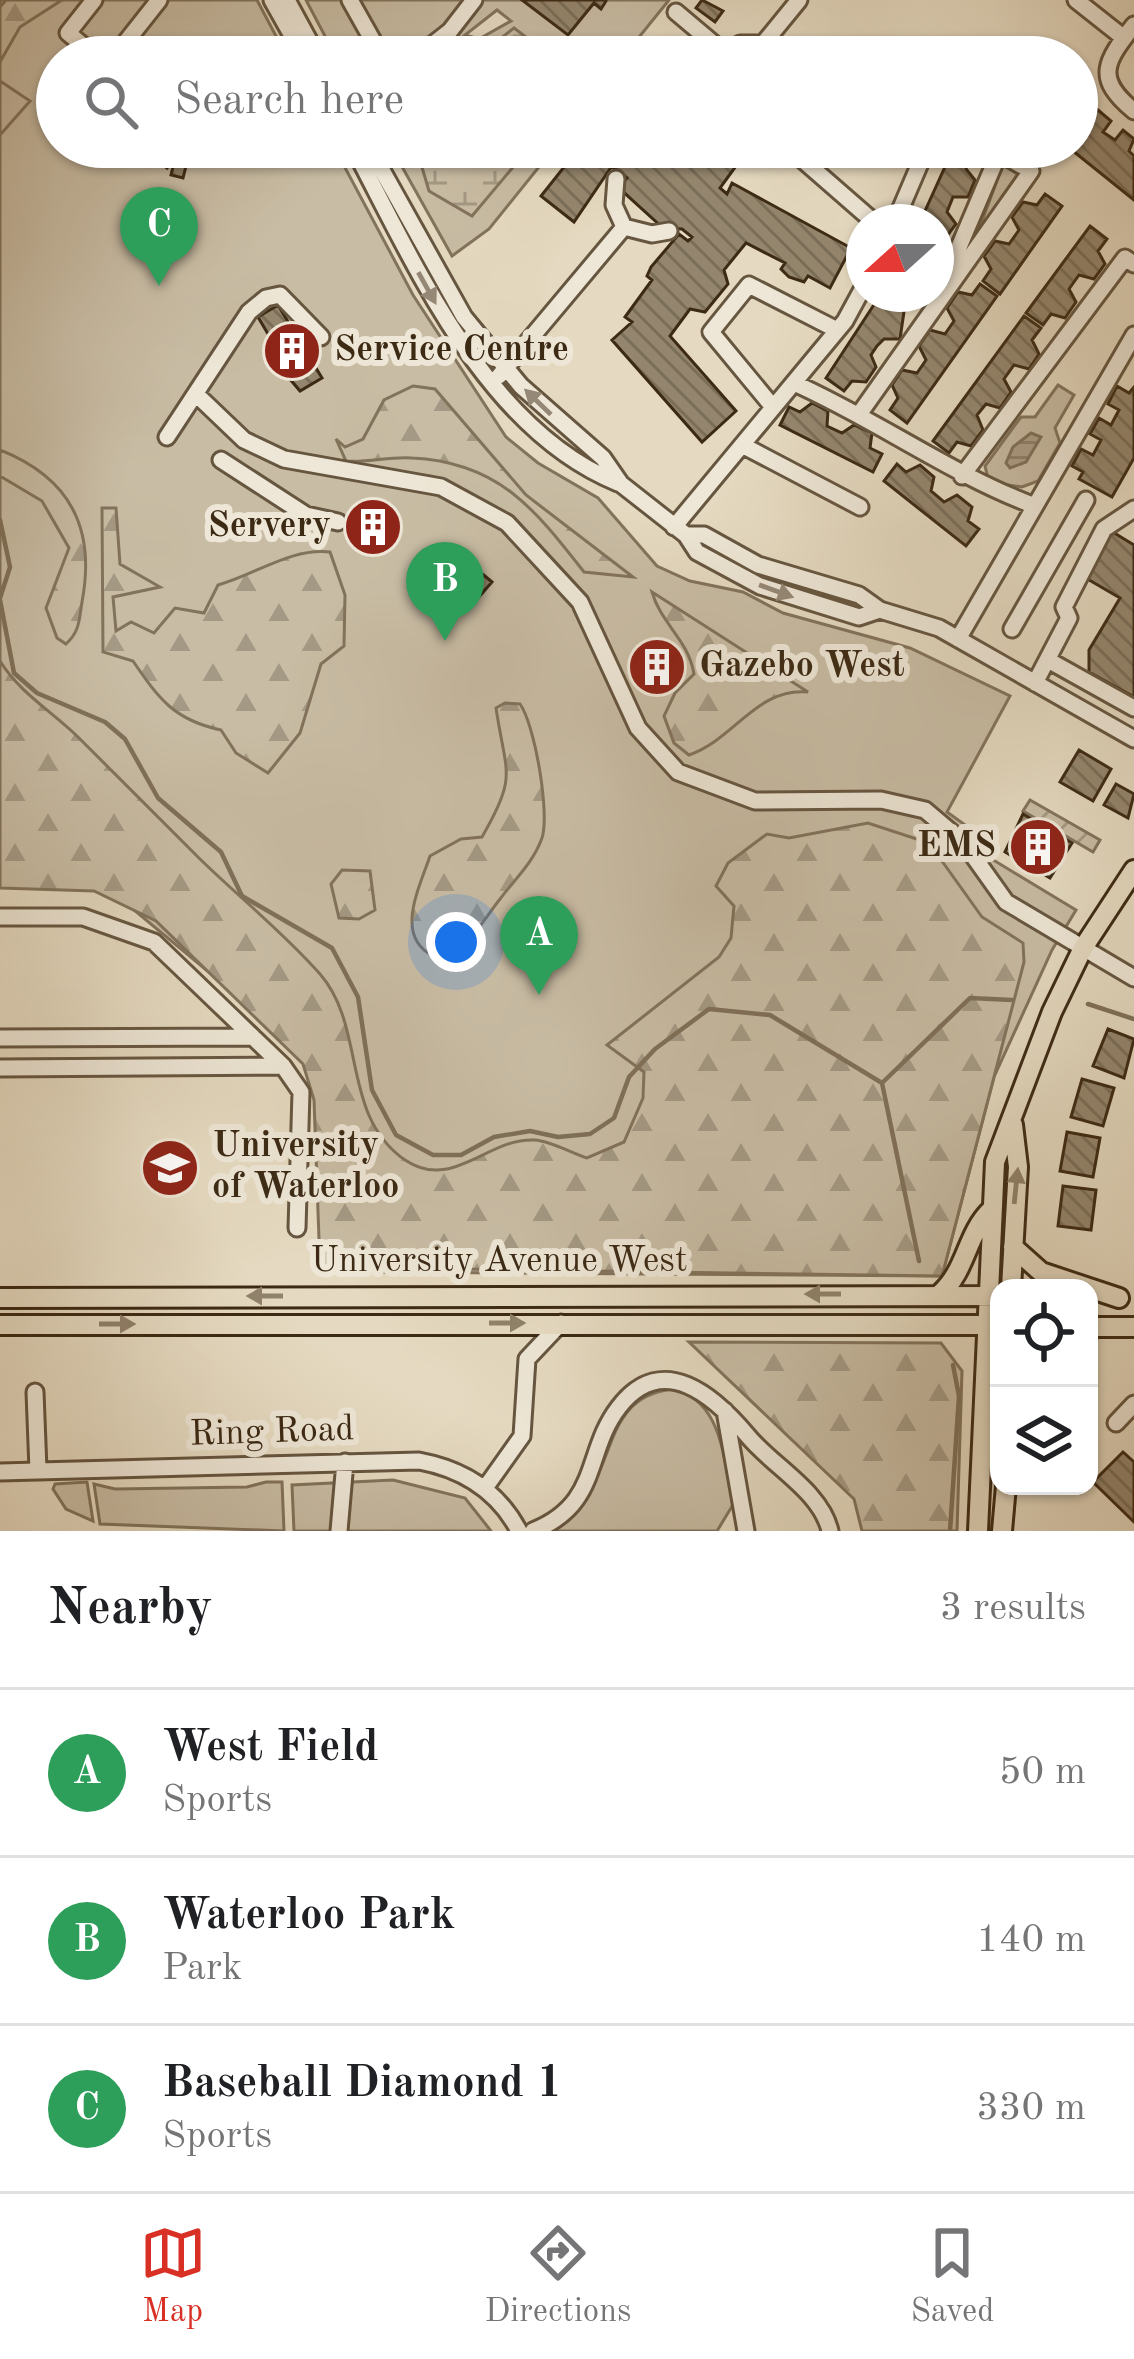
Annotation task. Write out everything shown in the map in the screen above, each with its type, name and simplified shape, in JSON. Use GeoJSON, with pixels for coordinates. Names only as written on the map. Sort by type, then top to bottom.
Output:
{"type":"FeatureCollection","features":[{"type":"Feature","properties":{"kind":"main road"},"geometry":{"type":"LineString","coordinates":[[992,1279],[995,1162],[1083,948],[1134,870]]}},
{"type":"Feature","properties":{"kind":"main road"},"geometry":{"type":"LineString","coordinates":[[1011,1279],[1018,1167],[1013,1125]]}},
{"type":"Feature","properties":{"kind":"main road"},"geometry":{"type":"LineString","coordinates":[[940,1294],[958,1275],[976,1225],[991,1210]]}},
{"type":"Feature","properties":{"kind":"main road"},"geometry":{"type":"LineString","coordinates":[[1013,1247],[1041,1272],[1126,1298]]}},
{"type":"Feature","properties":{"kind":"main road","name":"University Avenue West"},"geometry":{"type":"LineString","coordinates":[[0,1298],[990,1296]]}},
{"type":"Feature","properties":{"kind":"main road","name":"University Avenue West"},"geometry":{"type":"LineString","coordinates":[[0,1325],[990,1325]]}},
{"type":"Feature","properties":{"kind":"main road"},"geometry":{"type":"LineString","coordinates":[[1098,1327],[1134,1327]]}},
{"type":"Feature","properties":{"kind":"main road"},"geometry":{"type":"LineString","coordinates":[[978,1531],[990,1354]]}},
{"type":"Feature","properties":{"kind":"main road"},"geometry":{"type":"LineString","coordinates":[[1002,1531],[1005,1495]]}},
{"type":"Feature","properties":{"kind":"street"},"geometry":{"type":"LineString","coordinates":[[72,36],[68,33],[94,0]]}},
{"type":"Feature","properties":{"kind":"street"},"geometry":{"type":"LineString","coordinates":[[131,36],[159,0]]}},
{"type":"Feature","properties":{"kind":"street"},"geometry":{"type":"LineString","coordinates":[[272,0],[292,36]]}},
{"type":"Feature","properties":{"kind":"street"},"geometry":{"type":"LineString","coordinates":[[287,0],[307,36]]}},
{"type":"Feature","properties":{"kind":"street"},"geometry":{"type":"LineString","coordinates":[[350,0],[370,36]]}},
{"type":"Feature","properties":{"kind":"street"},"geometry":{"type":"LineString","coordinates":[[444,36],[474,0]]}},
{"type":"Feature","properties":{"kind":"street"},"geometry":{"type":"LineString","coordinates":[[775,36],[800,0]]}},
{"type":"Feature","properties":{"kind":"street"},"geometry":{"type":"LineString","coordinates":[[1076,0],[1129,31],[1108,62],[1108,86],[1134,111]]}},
{"type":"Feature","properties":{"kind":"street"},"geometry":{"type":"LineString","coordinates":[[676,12],[703,36]]}},
{"type":"Feature","properties":{"kind":"street"},"geometry":{"type":"LineString","coordinates":[[364,168],[430,294],[493,383],[589,471],[621,484],[680,531],[697,552],[760,586],[859,617],[880,610],[958,639],[1134,739]]}},
{"type":"Feature","properties":{"kind":"street"},"geometry":{"type":"LineString","coordinates":[[381,168],[464,317],[506,369],[603,458],[621,484]]}},
{"type":"Feature","properties":{"kind":"street"},"geometry":{"type":"LineString","coordinates":[[812,168],[853,204]]}},
{"type":"Feature","properties":{"kind":"street"},"geometry":{"type":"LineString","coordinates":[[903,204],[918,168]]}},
{"type":"Feature","properties":{"kind":"street"},"geometry":{"type":"LineString","coordinates":[[926,324],[987,168]]}},
{"type":"Feature","properties":{"kind":"street"},"geometry":{"type":"LineString","coordinates":[[860,413],[1031,171],[1026,168]]}},
{"type":"Feature","properties":{"kind":"street"},"geometry":{"type":"LineString","coordinates":[[616,178],[614,205],[624,227]]}},
{"type":"Feature","properties":{"kind":"street"},"geometry":{"type":"LineString","coordinates":[[493,383],[624,227]]}},
{"type":"Feature","properties":{"kind":"street"},"geometry":{"type":"LineString","coordinates":[[624,227],[652,234],[670,231]]}},
{"type":"Feature","properties":{"kind":"street"},"geometry":{"type":"LineString","coordinates":[[962,476],[1125,258],[1134,264]]}},
{"type":"Feature","properties":{"kind":"street"},"geometry":{"type":"LineString","coordinates":[[773,407],[711,332],[749,285],[837,330]]}},
{"type":"Feature","properties":{"kind":"street"},"geometry":{"type":"LineString","coordinates":[[167,437],[249,312],[266,298],[280,295],[321,337]]}},
{"type":"Feature","properties":{"kind":"street"},"geometry":{"type":"LineString","coordinates":[[680,531],[848,312]]}},
{"type":"Feature","properties":{"kind":"street"},"geometry":{"type":"LineString","coordinates":[[958,639],[1134,335]]}},
{"type":"Feature","properties":{"kind":"street"},"geometry":{"type":"LineString","coordinates":[[794,382],[860,413],[962,476],[1035,506]]}},
{"type":"Feature","properties":{"kind":"street"},"geometry":{"type":"LineString","coordinates":[[198,396],[244,440],[284,459],[441,487],[507,524],[580,602],[638,728],[678,772],[755,801],[881,800],[926,810],[964,843],[1006,902],[1134,978]]}},
{"type":"Feature","properties":{"kind":"street"},"geometry":{"type":"LineString","coordinates":[[742,445],[860,507]]}},
{"type":"Feature","properties":{"kind":"street"},"geometry":{"type":"LineString","coordinates":[[221,460],[306,515],[338,522]]}},
{"type":"Feature","properties":{"kind":"street"},"geometry":{"type":"LineString","coordinates":[[1012,629],[1085,500]]}},
{"type":"Feature","properties":{"kind":"street"},"geometry":{"type":"LineString","coordinates":[[1035,683],[1069,618],[1064,607],[1105,529],[1134,508]]}},
{"type":"Feature","properties":{"kind":"street"},"geometry":{"type":"LineString","coordinates":[[1050,562],[1080,578]]}},
{"type":"Feature","properties":{"kind":"street"},"geometry":{"type":"LineString","coordinates":[[1048,660],[1134,708]]}},
{"type":"Feature","properties":{"kind":"street"},"geometry":{"type":"LineString","coordinates":[[0,917],[83,916],[154,942],[284,1066],[301,1092],[297,1228]]}},
{"type":"Feature","properties":{"kind":"street"},"geometry":{"type":"LineString","coordinates":[[0,1038],[253,1037]]}},
{"type":"Feature","properties":{"kind":"street"},"geometry":{"type":"LineString","coordinates":[[0,1068],[284,1066]]}},
{"type":"Feature","properties":{"kind":"street"},"geometry":{"type":"LineString","coordinates":[[485,1488],[522,1436],[527,1359],[561,1323]]}},
{"type":"Feature","properties":{"kind":"street"},"geometry":{"type":"LineString","coordinates":[[533,1531],[559,1516],[587,1484],[612,1419],[628,1398],[656,1384],[682,1382],[724,1408],[812,1499],[830,1531]]}},
{"type":"Feature","properties":{"kind":"street"},"geometry":{"type":"LineString","coordinates":[[35,1392],[38,1470]]}},
{"type":"Feature","properties":{"kind":"street"},"geometry":{"type":"LineString","coordinates":[[1117,1423],[1134,1404]]}},
{"type":"Feature","properties":{"kind":"street"},"geometry":{"type":"LineString","coordinates":[[724,1408],[746,1531]]}},
{"type":"Feature","properties":{"kind":"street","name":"Ring Road"},"geometry":{"type":"LineString","coordinates":[[0,1472],[419,1461],[454,1469],[485,1488],[519,1531]]}},
{"type":"Feature","properties":{"kind":"street"},"geometry":{"type":"LineString","coordinates":[[340,1531],[345,1462]]}},
{"type":"Feature","properties":{"kind":"green space"},"geometry":{"type":"Polygon","coordinates":[[[0,0],[257,0],[276,36],[36,36],[36,168],[345,168],[413,295],[506,437],[538,463],[598,498],[657,566],[690,581],[743,592],[783,613],[910,648],[1010,696],[947,812],[968,827],[990,858],[1076,910],[1052,950],[994,1077],[942,1276],[361,1272],[318,1063],[86,870],[0,859],[0,0]]]}},
{"type":"Feature","properties":{"kind":"green space"},"geometry":{"type":"Polygon","coordinates":[[[6,0],[62,0],[20,27],[0,62],[0,7],[6,0]]]}},
{"type":"Feature","properties":{"kind":"green space"},"geometry":{"type":"Polygon","coordinates":[[[306,0],[669,0],[640,36],[484,36],[511,21],[497,10],[465,35],[468,36],[325,36],[306,0]]]}},
{"type":"Feature","properties":{"kind":"green space"},"geometry":{"type":"Polygon","coordinates":[[[0,81],[30,101],[0,135],[0,81]]]}},
{"type":"Feature","properties":{"kind":"green space"},"geometry":{"type":"Polygon","coordinates":[[[403,168],[538,168],[489,229],[452,256],[403,168]]]}},
{"type":"Feature","properties":{"kind":"green space"},"geometry":{"type":"Polygon","coordinates":[[[422,168],[512,168],[472,216],[429,191],[422,168]]]}},
{"type":"Feature","properties":{"kind":"green space"},"geometry":{"type":"Polygon","coordinates":[[[1002,168],[1010,168],[1020,176],[978,232],[1002,168]]]}},
{"type":"Feature","properties":{"kind":"green space"},"geometry":{"type":"Polygon","coordinates":[[[1058,385],[1074,395],[1055,428],[1060,443],[1038,481],[1022,487],[989,482],[985,466],[1021,417],[1035,417],[1058,385]]]}},
{"type":"Feature","properties":{"kind":"green space"},"geometry":{"type":"Polygon","coordinates":[[[413,386],[435,389],[526,495],[633,577],[584,572],[511,492],[468,469],[412,458],[346,461],[336,439],[345,447],[363,439],[384,400],[413,386]]]}},
{"type":"Feature","properties":{"kind":"green space"},"geometry":{"type":"Polygon","coordinates":[[[0,450],[44,475],[60,491],[81,529],[85,551],[82,602],[76,630],[66,644],[57,638],[46,608],[69,548],[42,501],[0,476],[0,450]]]}},
{"type":"Feature","properties":{"kind":"green space"},"geometry":{"type":"Polygon","coordinates":[[[102,508],[116,508],[120,564],[160,587],[113,597],[116,631],[131,622],[154,633],[175,608],[204,613],[218,585],[287,558],[330,552],[345,595],[344,646],[321,664],[300,733],[268,773],[236,753],[221,730],[169,706],[133,661],[103,652],[102,508]]]}},
{"type":"Feature","properties":{"kind":"green space"},"geometry":{"type":"Polygon","coordinates":[[[652,592],[808,692],[774,697],[689,755],[674,743],[664,716],[675,693],[694,674],[652,592]]]}},
{"type":"Feature","properties":{"kind":"green space"},"geometry":{"type":"Polygon","coordinates":[[[0,661],[26,692],[320,974],[344,1020],[371,1120],[405,1160],[422,1168],[455,1167],[518,1141],[541,1141],[587,1158],[624,1142],[643,1098],[644,1072],[607,1045],[719,957],[731,938],[734,906],[716,886],[728,863],[767,834],[789,838],[868,823],[929,843],[982,917],[1023,943],[1024,962],[942,1276],[320,1267],[314,1100],[303,1064],[156,921],[94,891],[0,888],[0,661]]]}},
{"type":"Feature","properties":{"kind":"green space"},"geometry":{"type":"Polygon","coordinates":[[[520,704],[531,730],[543,791],[542,838],[529,863],[472,935],[456,948],[433,956],[415,937],[416,897],[430,856],[461,839],[482,837],[501,800],[506,774],[496,708],[520,704]]]}},
{"type":"Feature","properties":{"kind":"green space"},"geometry":{"type":"Polygon","coordinates":[[[1030,800],[1100,840],[1093,852],[1023,811],[1030,800]]]}},
{"type":"Feature","properties":{"kind":"green space"},"geometry":{"type":"Polygon","coordinates":[[[342,870],[370,871],[375,910],[359,919],[339,918],[331,884],[342,870]]]}},
{"type":"Feature","properties":{"kind":"green space"},"geometry":{"type":"Polygon","coordinates":[[[689,1342],[941,1343],[962,1371],[957,1531],[862,1531],[854,1499],[689,1342]]]}},
{"type":"Feature","properties":{"kind":"green space"},"geometry":{"type":"Polygon","coordinates":[[[672,1389],[702,1405],[718,1434],[734,1503],[717,1531],[546,1531],[588,1493],[626,1414],[652,1394],[672,1389]]]}},
{"type":"Feature","properties":{"kind":"green space"},"geometry":{"type":"Polygon","coordinates":[[[393,1480],[465,1498],[491,1531],[294,1531],[292,1485],[393,1480]]]}},
{"type":"Feature","properties":{"kind":"green space"},"geometry":{"type":"Polygon","coordinates":[[[87,1482],[93,1521],[66,1509],[53,1489],[55,1484],[87,1482]]]}},
{"type":"Feature","properties":{"kind":"green space"},"geometry":{"type":"Polygon","coordinates":[[[282,1482],[284,1531],[100,1524],[94,1484],[115,1489],[247,1487],[282,1482]]]}},
{"type":"Feature","properties":{"kind":"shaded area"},"geometry":{"type":"Polygon","coordinates":[[[1031,433],[1041,437],[1026,462],[1010,468],[1006,463],[1013,447],[1031,433]]]}},
{"type":"Feature","properties":{"kind":"building"},"geometry":{"type":"Polygon","coordinates":[[[522,0],[606,1],[601,9],[594,3],[568,35],[522,0]]]}},
{"type":"Feature","properties":{"kind":"building"},"geometry":{"type":"Polygon","coordinates":[[[702,0],[723,11],[715,22],[696,8],[702,0]]]}},
{"type":"Feature","properties":{"kind":"building"},"geometry":{"type":"Polygon","coordinates":[[[1098,110],[1111,121],[1103,132],[1115,140],[1123,130],[1134,139],[1129,151],[1134,156],[1134,200],[1094,168],[1098,168],[1098,110]]]}},
{"type":"Feature","properties":{"kind":"building"},"geometry":{"type":"Polygon","coordinates":[[[173,168],[186,168],[183,178],[171,175],[173,168]]]}},
{"type":"Feature","properties":{"kind":"building"},"geometry":{"type":"Polygon","coordinates":[[[563,168],[611,168],[574,222],[541,196],[563,168]]]}},
{"type":"Feature","properties":{"kind":"building"},"geometry":{"type":"Polygon","coordinates":[[[614,168],[735,168],[720,188],[727,194],[732,183],[846,245],[846,258],[830,288],[808,276],[804,282],[789,277],[781,269],[785,263],[746,243],[724,270],[728,284],[705,312],[690,309],[670,336],[736,411],[702,442],[612,340],[632,322],[625,317],[652,280],[647,276],[651,267],[679,234],[688,241],[692,237],[682,229],[663,228],[619,188],[627,178],[614,168]]]}},
{"type":"Feature","properties":{"kind":"building"},"geometry":{"type":"Polygon","coordinates":[[[944,168],[966,168],[975,180],[968,197],[953,197],[950,204],[928,204],[944,168]]]}},
{"type":"Feature","properties":{"kind":"building"},"geometry":{"type":"Polygon","coordinates":[[[1045,194],[1062,206],[1000,294],[983,281],[991,269],[984,256],[995,241],[1009,244],[1019,230],[1012,217],[1023,202],[1037,205],[1045,194]]]}},
{"type":"Feature","properties":{"kind":"building"},"geometry":{"type":"Polygon","coordinates":[[[1090,226],[1107,239],[1098,251],[1105,264],[1094,279],[1079,275],[1069,289],[1076,302],[1065,318],[1051,314],[1043,325],[1026,313],[1090,226]]]}},
{"type":"Feature","properties":{"kind":"building"},"geometry":{"type":"Polygon","coordinates":[[[980,284],[997,296],[907,423],[890,410],[898,398],[892,385],[902,370],[917,373],[926,360],[919,346],[930,330],[945,334],[954,321],[949,312],[954,312],[958,292],[972,295],[980,284]]]}},
{"type":"Feature","properties":{"kind":"building","name":"Service Centre"},"geometry":{"type":"Polygon","coordinates":[[[278,305],[322,378],[300,391],[278,365],[284,361],[258,317],[278,305]]]}},
{"type":"Feature","properties":{"kind":"building"},"geometry":{"type":"Polygon","coordinates":[[[869,312],[904,312],[900,339],[884,339],[877,346],[871,355],[876,367],[866,382],[852,381],[844,391],[826,378],[869,312]]]}},
{"type":"Feature","properties":{"kind":"building"},"geometry":{"type":"Polygon","coordinates":[[[1024,316],[1041,328],[1032,340],[1039,354],[1029,369],[1014,365],[1004,379],[1011,392],[1000,408],[986,404],[977,415],[983,430],[971,446],[957,442],[949,453],[933,441],[1024,316]]]}},
{"type":"Feature","properties":{"kind":"building"},"geometry":{"type":"Polygon","coordinates":[[[1117,386],[1129,393],[1134,387],[1134,458],[1112,497],[1079,479],[1083,472],[1072,466],[1081,449],[1093,455],[1101,440],[1090,434],[1099,418],[1111,425],[1119,410],[1108,404],[1117,386]]]}},
{"type":"Feature","properties":{"kind":"building"},"geometry":{"type":"Polygon","coordinates":[[[812,403],[828,411],[827,426],[842,433],[854,425],[872,433],[870,448],[882,454],[873,472],[780,425],[789,407],[800,412],[812,403]]]}},
{"type":"Feature","properties":{"kind":"building"},"geometry":{"type":"Polygon","coordinates":[[[897,464],[906,472],[920,465],[934,477],[931,491],[944,502],[957,495],[972,507],[968,521],[979,529],[966,546],[884,481],[897,464]]]}},
{"type":"Feature","properties":{"kind":"building","name":"Servery"},"geometry":{"type":"Polygon","coordinates":[[[372,510],[398,516],[392,543],[348,539],[354,512],[370,516],[372,510]]]}},
{"type":"Feature","properties":{"kind":"building"},"geometry":{"type":"Polygon","coordinates":[[[1111,531],[1134,545],[1134,697],[1089,672],[1089,650],[1120,598],[1084,577],[1111,531]]]}},
{"type":"Feature","properties":{"kind":"building"},"geometry":{"type":"Polygon","coordinates":[[[468,562],[492,582],[478,598],[454,578],[468,562]]]}},
{"type":"Feature","properties":{"kind":"building","name":"Gazebo West"},"geometry":{"type":"Polygon","coordinates":[[[654,660],[665,668],[661,675],[649,667],[654,660]]]}},
{"type":"Feature","properties":{"kind":"building"},"geometry":{"type":"Polygon","coordinates":[[[1079,750],[1111,769],[1093,801],[1060,782],[1079,750]]]}},
{"type":"Feature","properties":{"kind":"building"},"geometry":{"type":"Polygon","coordinates":[[[1116,784],[1134,794],[1128,818],[1104,805],[1116,784]]]}},
{"type":"Feature","properties":{"kind":"building","name":"EMS"},"geometry":{"type":"Polygon","coordinates":[[[1023,814],[1072,843],[1050,878],[1005,852],[1023,814]]]}},
{"type":"Feature","properties":{"kind":"building"},"geometry":{"type":"Polygon","coordinates":[[[1108,1029],[1134,1039],[1124,1078],[1093,1066],[1108,1029]]]}},
{"type":"Feature","properties":{"kind":"building"},"geometry":{"type":"Polygon","coordinates":[[[1082,1079],[1114,1088],[1103,1126],[1071,1117],[1082,1079]]]}},
{"type":"Feature","properties":{"kind":"building"},"geometry":{"type":"Polygon","coordinates":[[[1067,1132],[1100,1138],[1093,1177],[1060,1171],[1067,1132]]]}},
{"type":"Feature","properties":{"kind":"building"},"geometry":{"type":"Polygon","coordinates":[[[1063,1186],[1096,1190],[1091,1230],[1058,1226],[1063,1186]]]}},
{"type":"Feature","properties":{"kind":"building"},"geometry":{"type":"Polygon","coordinates":[[[1123,1452],[1134,1462],[1134,1522],[1098,1487],[1098,1477],[1123,1452]]]}},
{"type":"Feature","properties":{"kind":"waterway"},"geometry":{"type":"LineString","coordinates":[[0,520],[10,567],[0,598]]}},
{"type":"Feature","properties":{"kind":"waterway"},"geometry":{"type":"LineString","coordinates":[[0,600],[14,673],[37,693],[105,722],[125,739],[158,798],[221,852],[242,896],[332,948],[358,997],[372,1090],[396,1135],[433,1155],[461,1155],[494,1137],[530,1131],[558,1137],[590,1134],[614,1118],[629,1077],[655,1049],[709,1009],[770,1015],[882,1083],[919,1261]]}},
{"type":"Feature","properties":{"kind":"waterway"},"geometry":{"type":"LineString","coordinates":[[882,1083],[970,998],[1012,1000]]}},
{"type":"Feature","properties":{"kind":"waterway"},"geometry":{"type":"LineString","coordinates":[[1088,1004],[1134,1019]]}},
{"type":"Feature","properties":{"kind":"waterway"},"geometry":{"type":"LineString","coordinates":[[950,1531],[959,1396],[953,1365]]}},
{"type":"Feature","properties":{"kind":"place","name":"Baseball Diamond 1"},"geometry":{"type":"Point","coordinates":[159,286]}},
{"type":"Feature","properties":{"kind":"place","name":"Service Centre"},"geometry":{"type":"Point","coordinates":[292,351]}},
{"type":"Feature","properties":{"kind":"place","name":"Servery"},"geometry":{"type":"Point","coordinates":[373,527]}},
{"type":"Feature","properties":{"kind":"place","name":"Waterloo Park"},"geometry":{"type":"Point","coordinates":[445,641]}},
{"type":"Feature","properties":{"kind":"place","name":"Gazebo West"},"geometry":{"type":"Point","coordinates":[657,667]}},
{"type":"Feature","properties":{"kind":"place","name":"EMS"},"geometry":{"type":"Point","coordinates":[1038,847]}},
{"type":"Feature","properties":{"kind":"place","name":"West Field"},"geometry":{"type":"Point","coordinates":[539,995]}},
{"type":"Feature","properties":{"kind":"place","name":"University of Waterloo"},"geometry":{"type":"Point","coordinates":[170,1168]}}]}
